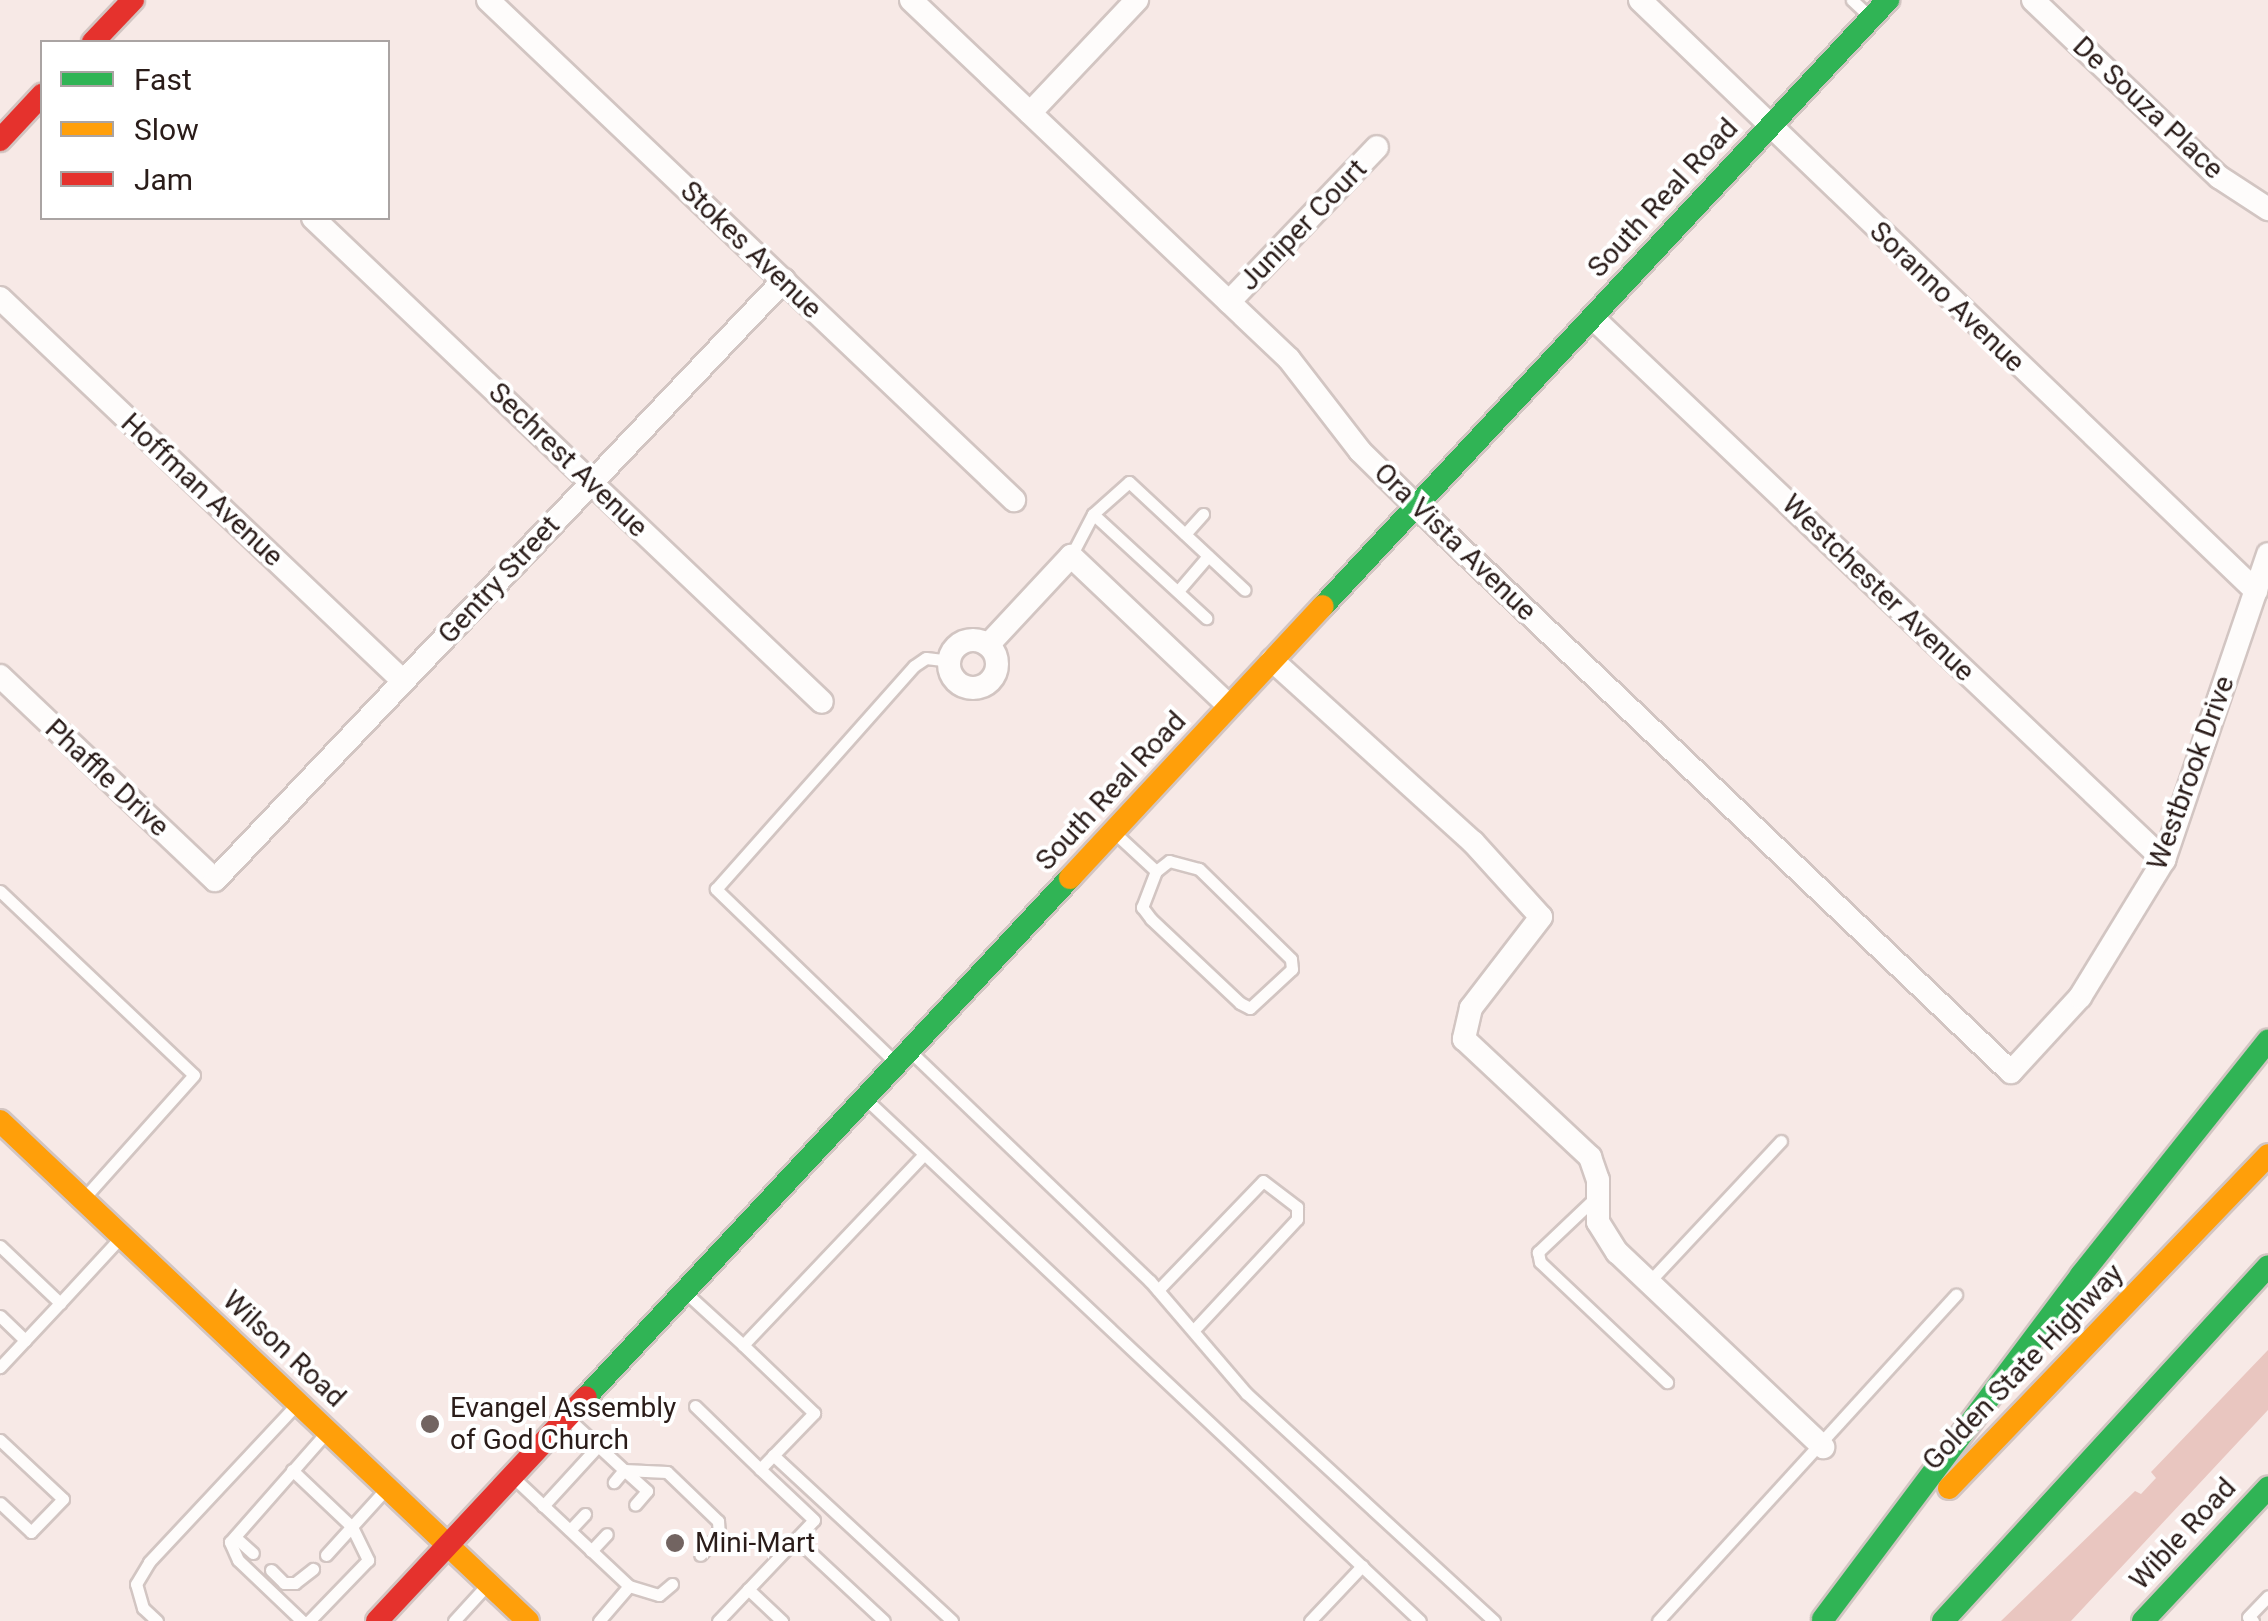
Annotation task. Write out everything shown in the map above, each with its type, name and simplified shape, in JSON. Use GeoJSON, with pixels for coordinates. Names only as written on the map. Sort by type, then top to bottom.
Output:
{"type":"FeatureCollection","features":[{"type":"Feature","properties":{"kind":"main road"},"geometry":{"type":"LineString","coordinates":[[95,40],[133,0]]}},
{"type":"Feature","properties":{"kind":"main road","name":"South Real Road"},"geometry":{"type":"LineString","coordinates":[[390,1616],[448,1545],[1888,0]]}},
{"type":"Feature","properties":{"kind":"main road"},"geometry":{"type":"LineString","coordinates":[[0,140],[40,98]]}},
{"type":"Feature","properties":{"kind":"main road"},"geometry":{"type":"LineString","coordinates":[[1822,1620],[2082,1274],[2268,1041]]}},
{"type":"Feature","properties":{"kind":"main road","name":"Wilson Road"},"geometry":{"type":"LineString","coordinates":[[0,1120],[528,1621]]}},
{"type":"Feature","properties":{"kind":"main road","name":"Golden State Highway"},"geometry":{"type":"LineString","coordinates":[[1822,1620],[2268,1155]]}},
{"type":"Feature","properties":{"kind":"main road"},"geometry":{"type":"LineString","coordinates":[[1943,1621],[2268,1266]]}},
{"type":"Feature","properties":{"kind":"main road","name":"Wible Road"},"geometry":{"type":"LineString","coordinates":[[2142,1621],[2268,1488]]}},
{"type":"Feature","properties":{"kind":"street","name":"Stokes Avenue"},"geometry":{"type":"LineString","coordinates":[[488,0],[1014,500]]}},
{"type":"Feature","properties":{"kind":"street","name":"Ora Vista Avenue"},"geometry":{"type":"LineString","coordinates":[[911,0],[1289,359],[1360,450],[1416,506],[2012,1072]]}},
{"type":"Feature","properties":{"kind":"street"},"geometry":{"type":"LineString","coordinates":[[1030,112],[1136,0]]}},
{"type":"Feature","properties":{"kind":"street","name":"Soranno Avenue"},"geometry":{"type":"LineString","coordinates":[[1640,0],[2256,591]]}},
{"type":"Feature","properties":{"kind":"street","name":"De Souza Place"},"geometry":{"type":"LineString","coordinates":[[2032,0],[2219,177],[2268,209]]}},
{"type":"Feature","properties":{"kind":"street"},"geometry":{"type":"LineString","coordinates":[[110,25],[126,40]]}},
{"type":"Feature","properties":{"kind":"street","name":"Juniper Court"},"geometry":{"type":"LineString","coordinates":[[1230,302],[1377,147]]}},
{"type":"Feature","properties":{"kind":"street","name":"Sechrest Avenue"},"geometry":{"type":"LineString","coordinates":[[315,220],[822,702]]}},
{"type":"Feature","properties":{"kind":"street","name":"Gentry Street"},"geometry":{"type":"LineString","coordinates":[[215,880],[784,280]]}},
{"type":"Feature","properties":{"kind":"street","name":"Hoffman Avenue"},"geometry":{"type":"LineString","coordinates":[[0,298],[403,681]]}},
{"type":"Feature","properties":{"kind":"street","name":"Westchester Avenue"},"geometry":{"type":"LineString","coordinates":[[1592,317],[2164,860]]}},
{"type":"Feature","properties":{"kind":"street","name":"Westbrook Drive"},"geometry":{"type":"LineString","coordinates":[[2012,1072],[2080,996],[2164,860],[2268,554]]}},
{"type":"Feature","properties":{"kind":"street"},"geometry":{"type":"LineString","coordinates":[[988,644],[1071,556],[1229,706]]}},
{"type":"Feature","properties":{"kind":"street"},"geometry":{"type":"LineString","coordinates":[[962,642],[988,644],[997,671],[985,686],[958,682],[949,662],[962,642]]}},
{"type":"Feature","properties":{"kind":"street"},"geometry":{"type":"LineString","coordinates":[[1272,660],[1473,842],[1541,917],[1471,1008],[1464,1039],[1590,1158],[1598,1195],[1598,1222],[1649,1282],[1823,1447]]}},
{"type":"Feature","properties":{"kind":"street","name":"Phaffle Drive"},"geometry":{"type":"LineString","coordinates":[[0,676],[215,880]]}},
{"type":"Feature","properties":{"kind":"lane"},"geometry":{"type":"LineString","coordinates":[[1852,0],[1870,18]]}},
{"type":"Feature","properties":{"kind":"lane"},"geometry":{"type":"LineString","coordinates":[[1071,556],[1093,514],[1129,482],[1245,590]]}},
{"type":"Feature","properties":{"kind":"lane"},"geometry":{"type":"LineString","coordinates":[[1093,514],[1206,618]]}},
{"type":"Feature","properties":{"kind":"lane"},"geometry":{"type":"LineString","coordinates":[[1185,534],[1204,514]]}},
{"type":"Feature","properties":{"kind":"lane"},"geometry":{"type":"LineString","coordinates":[[1178,591],[1208,556]]}},
{"type":"Feature","properties":{"kind":"lane"},"geometry":{"type":"LineString","coordinates":[[949,662],[926,658],[914,666],[716,889],[1158,1290],[1246,1393],[1494,1621]]}},
{"type":"Feature","properties":{"kind":"lane"},"geometry":{"type":"LineString","coordinates":[[1114,832],[1156,871]]}},
{"type":"Feature","properties":{"kind":"lane"},"geometry":{"type":"LineString","coordinates":[[1170,861],[1200,869],[1290,958],[1292,969],[1250,1008],[1240,1003],[1142,907],[1156,871],[1170,861]]}},
{"type":"Feature","properties":{"kind":"lane"},"geometry":{"type":"LineString","coordinates":[[0,891],[194,1075],[83,1199]]}},
{"type":"Feature","properties":{"kind":"lane"},"geometry":{"type":"LineString","coordinates":[[865,1098],[1362,1566],[1413,1619]]}},
{"type":"Feature","properties":{"kind":"lane"},"geometry":{"type":"LineString","coordinates":[[1649,1282],[1781,1141]]}},
{"type":"Feature","properties":{"kind":"lane"},"geometry":{"type":"LineString","coordinates":[[743,1345],[923,1155]]}},
{"type":"Feature","properties":{"kind":"lane"},"geometry":{"type":"LineString","coordinates":[[1158,1290],[1263,1181],[1296,1208],[1298,1219],[1194,1330]]}},
{"type":"Feature","properties":{"kind":"lane"},"geometry":{"type":"LineString","coordinates":[[1598,1195],[1538,1252],[1540,1262],[1667,1382]]}},
{"type":"Feature","properties":{"kind":"lane"},"geometry":{"type":"LineString","coordinates":[[0,1367],[122,1236]]}},
{"type":"Feature","properties":{"kind":"lane"},"geometry":{"type":"LineString","coordinates":[[0,1246],[60,1303]]}},
{"type":"Feature","properties":{"kind":"lane"},"geometry":{"type":"LineString","coordinates":[[684,1291],[814,1412],[760,1468]]}},
{"type":"Feature","properties":{"kind":"lane"},"geometry":{"type":"LineString","coordinates":[[1658,1621],[1823,1447],[1956,1294]]}},
{"type":"Feature","properties":{"kind":"lane"},"geometry":{"type":"LineString","coordinates":[[0,1316],[25,1340]]}},
{"type":"Feature","properties":{"kind":"lane"},"geometry":{"type":"LineString","coordinates":[[157,1621],[143,1608],[136,1584],[149,1562],[298,1403]]}},
{"type":"Feature","properties":{"kind":"lane"},"geometry":{"type":"LineString","coordinates":[[695,1406],[814,1520],[718,1621]]}},
{"type":"Feature","properties":{"kind":"lane"},"geometry":{"type":"LineString","coordinates":[[567,1417],[647,1492],[635,1504]]}},
{"type":"Feature","properties":{"kind":"lane"},"geometry":{"type":"LineString","coordinates":[[292,1470],[352,1527],[368,1560],[305,1621],[238,1560],[230,1548],[235,1536],[292,1470],[328,1431]]}},
{"type":"Feature","properties":{"kind":"lane"},"geometry":{"type":"LineString","coordinates":[[0,1440],[63,1499],[31,1532],[0,1503]]}},
{"type":"Feature","properties":{"kind":"lane"},"geometry":{"type":"LineString","coordinates":[[544,1506],[598,1446]]}},
{"type":"Feature","properties":{"kind":"lane"},"geometry":{"type":"LineString","coordinates":[[774,1455],[952,1621]]}},
{"type":"Feature","properties":{"kind":"lane"},"geometry":{"type":"LineString","coordinates":[[614,1482],[624,1470]]}},
{"type":"Feature","properties":{"kind":"lane"},"geometry":{"type":"LineString","coordinates":[[624,1470],[667,1472],[718,1521],[719,1534],[700,1555]]}},
{"type":"Feature","properties":{"kind":"lane"},"geometry":{"type":"LineString","coordinates":[[512,1476],[630,1586],[659,1595],[672,1584]]}},
{"type":"Feature","properties":{"kind":"lane"},"geometry":{"type":"LineString","coordinates":[[326,1555],[387,1488]]}},
{"type":"Feature","properties":{"kind":"lane"},"geometry":{"type":"LineString","coordinates":[[570,1530],[585,1514]]}},
{"type":"Feature","properties":{"kind":"lane"},"geometry":{"type":"LineString","coordinates":[[592,1551],[607,1534]]}},
{"type":"Feature","properties":{"kind":"lane"},"geometry":{"type":"LineString","coordinates":[[235,1536],[253,1553]]}},
{"type":"Feature","properties":{"kind":"lane"},"geometry":{"type":"LineString","coordinates":[[796,1539],[884,1621]]}},
{"type":"Feature","properties":{"kind":"lane"},"geometry":{"type":"LineString","coordinates":[[1310,1621],[1362,1566]]}},
{"type":"Feature","properties":{"kind":"lane"},"geometry":{"type":"LineString","coordinates":[[271,1570],[284,1583],[295,1583],[313,1568]]}},
{"type":"Feature","properties":{"kind":"lane"},"geometry":{"type":"LineString","coordinates":[[458,1620],[488,1584]]}},
{"type":"Feature","properties":{"kind":"lane"},"geometry":{"type":"LineString","coordinates":[[598,1621],[630,1586]]}},
{"type":"Feature","properties":{"kind":"lane"},"geometry":{"type":"LineString","coordinates":[[748,1590],[782,1621]]}},
{"type":"Feature","properties":{"kind":"lane"},"geometry":{"type":"LineString","coordinates":[[2253,1621],[2248,1617],[2268,1596]]}},
{"type":"Feature","properties":{"kind":"shaded area"},"geometry":{"type":"Polygon","coordinates":[[[2268,1350],[2268,1410],[2071,1621],[2001,1621],[2135,1491],[2141,1494],[2156,1478],[2151,1472],[2268,1350]]]}},
{"type":"Feature","properties":{"kind":"traffic: fast"},"geometry":{"type":"LineString","coordinates":[[1323,606],[1888,0]]}},
{"type":"Feature","properties":{"kind":"traffic: fast"},"geometry":{"type":"LineString","coordinates":[[586,1397],[1070,878]]}},
{"type":"Feature","properties":{"kind":"traffic: fast"},"geometry":{"type":"LineString","coordinates":[[1823,1619],[2081,1275],[2268,1041]]}},
{"type":"Feature","properties":{"kind":"traffic: fast"},"geometry":{"type":"LineString","coordinates":[[1943,1621],[2268,1266]]}},
{"type":"Feature","properties":{"kind":"traffic: fast"},"geometry":{"type":"LineString","coordinates":[[2143,1621],[2268,1488]]}},
{"type":"Feature","properties":{"kind":"traffic: slow"},"geometry":{"type":"LineString","coordinates":[[1070,878],[1323,606]]}},
{"type":"Feature","properties":{"kind":"traffic: slow"},"geometry":{"type":"LineString","coordinates":[[0,1121],[528,1621]]}},
{"type":"Feature","properties":{"kind":"traffic: slow"},"geometry":{"type":"LineString","coordinates":[[1949,1488],[2268,1155]]}},
{"type":"Feature","properties":{"kind":"traffic: jam"},"geometry":{"type":"LineString","coordinates":[[95,40],[133,0]]}},
{"type":"Feature","properties":{"kind":"traffic: jam"},"geometry":{"type":"LineString","coordinates":[[0,140],[40,97]]}},
{"type":"Feature","properties":{"kind":"traffic: jam"},"geometry":{"type":"LineString","coordinates":[[377,1621],[586,1397]]}},
{"type":"Feature","properties":{"kind":"place","name":"Evangel Assembly of God Church"},"geometry":{"type":"Point","coordinates":[430,1424]}},
{"type":"Feature","properties":{"kind":"place","name":"Mini-Mart"},"geometry":{"type":"Point","coordinates":[675,1543]}}]}
